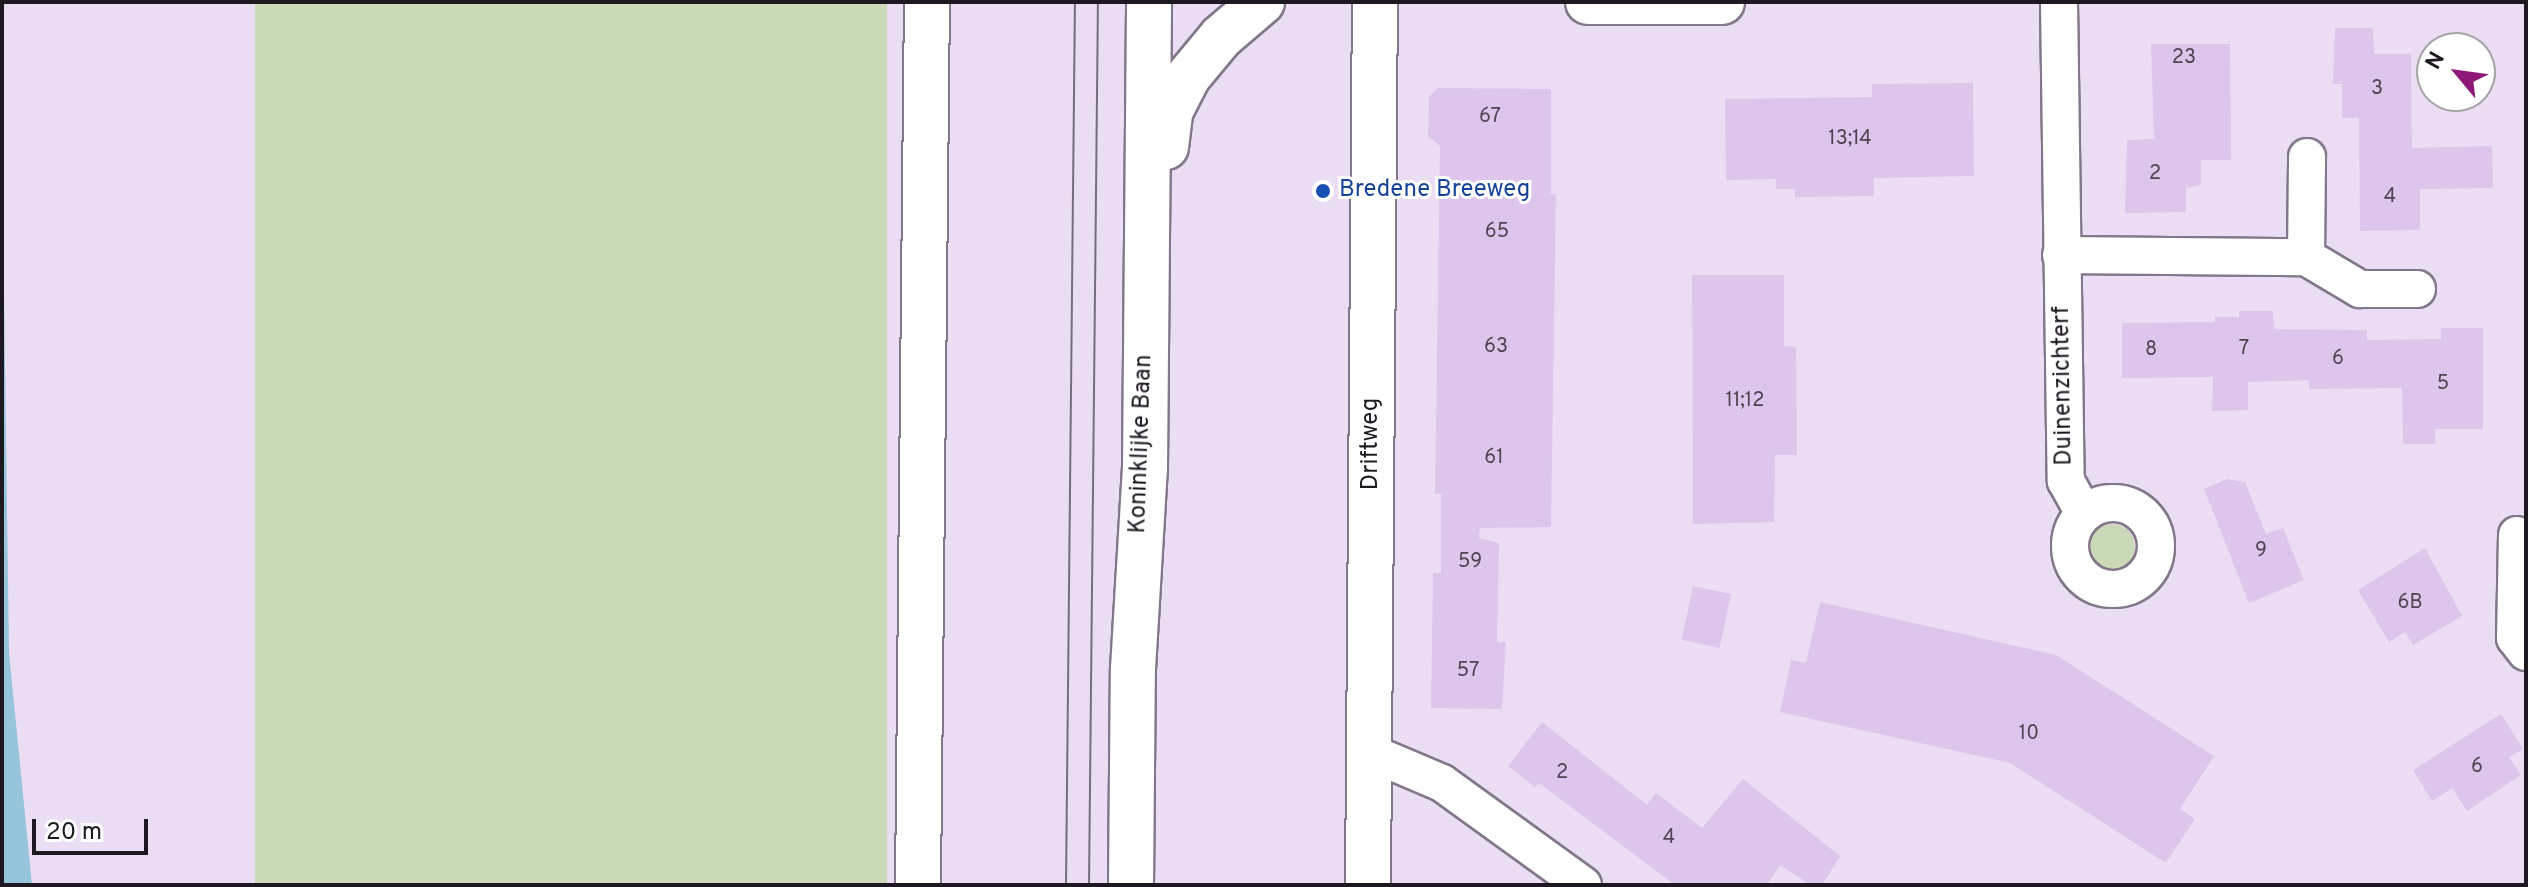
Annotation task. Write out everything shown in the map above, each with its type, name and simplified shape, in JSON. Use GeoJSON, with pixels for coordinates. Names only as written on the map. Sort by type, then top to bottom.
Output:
{"type":"FeatureCollection","features":[{"type":"Feature","properties":{"kind":"main road"},"geometry":{"type":"LineString","coordinates":[[918,885],[927,2]]}},
{"type":"Feature","properties":{"kind":"main road","name":"Koninklijke Baan"},"geometry":{"type":"LineString","coordinates":[[1131,885],[1148,180],[1149,2]]}},
{"type":"Feature","properties":{"kind":"main road"},"geometry":{"type":"LineString","coordinates":[[1148,180],[1168,143],[1170,112],[1187,78],[1221,37],[1262,2]]}},
{"type":"Feature","properties":{"kind":"main road","name":"Driftweg"},"geometry":{"type":"LineString","coordinates":[[1368,885],[1375,2]]}},
{"type":"Feature","properties":{"kind":"main road"},"geometry":{"type":"LineString","coordinates":[[1588,2],[1722,2]]}},
{"type":"Feature","properties":{"kind":"street","name":"Duinenzichterf"},"geometry":{"type":"LineString","coordinates":[[2059,2],[2066,481],[2084,513]]}},
{"type":"Feature","properties":{"kind":"street"},"geometry":{"type":"LineString","coordinates":[[2306,257],[2307,157]]}},
{"type":"Feature","properties":{"kind":"street"},"geometry":{"type":"LineString","coordinates":[[2061,255],[2306,257],[2360,289],[2417,289]]}},
{"type":"Feature","properties":{"kind":"street"},"geometry":{"type":"LineString","coordinates":[[2517,535],[2515,638],[2526,652]]}},
{"type":"Feature","properties":{"kind":"street"},"geometry":{"type":"LineString","coordinates":[[1369,752],[1442,783],[1583,885]]}},
{"type":"Feature","properties":{"kind":"green space"},"geometry":{"type":"Polygon","coordinates":[[[255,2],[887,2],[887,885],[255,885],[255,2]]]}},
{"type":"Feature","properties":{"kind":"green space"},"geometry":{"type":"Polygon","coordinates":[[[2112,524],[2128,531],[2135,547],[2128,563],[2112,570],[2096,563],[2089,547],[2096,531],[2112,524]]]}},
{"type":"Feature","properties":{"kind":"water"},"geometry":{"type":"Polygon","coordinates":[[[2,148],[9,653],[32,885],[2,885],[2,148]]]}},
{"type":"Feature","properties":{"kind":"building"},"geometry":{"type":"Polygon","coordinates":[[[2335,28],[2373,28],[2374,54],[2411,54],[2412,148],[2492,146],[2493,188],[2420,189],[2420,230],[2360,231],[2359,118],[2342,118],[2342,84],[2333,84],[2335,28]]]}},
{"type":"Feature","properties":{"kind":"building"},"geometry":{"type":"Polygon","coordinates":[[[2151,44],[2230,44],[2231,160],[2201,160],[2201,185],[2186,188],[2186,212],[2125,213],[2127,140],[2154,139],[2151,44]]]}},
{"type":"Feature","properties":{"kind":"building"},"geometry":{"type":"Polygon","coordinates":[[[1973,83],[1974,176],[1874,178],[1874,196],[1795,197],[1795,189],[1776,189],[1776,179],[1726,180],[1725,99],[1872,97],[1872,84],[1973,83]]]}},
{"type":"Feature","properties":{"kind":"building"},"geometry":{"type":"Polygon","coordinates":[[[1438,88],[1551,89],[1551,194],[1556,194],[1551,527],[1480,528],[1479,538],[1499,543],[1497,642],[1506,642],[1502,709],[1431,708],[1433,573],[1441,573],[1441,494],[1435,494],[1440,146],[1428,136],[1429,97],[1438,88]]]}},
{"type":"Feature","properties":{"kind":"building"},"geometry":{"type":"Polygon","coordinates":[[[1692,275],[1784,275],[1784,346],[1796,347],[1797,455],[1775,455],[1774,522],[1693,524],[1692,275]]]}},
{"type":"Feature","properties":{"kind":"building"},"geometry":{"type":"Polygon","coordinates":[[[2239,311],[2273,311],[2274,329],[2367,330],[2367,340],[2441,339],[2441,328],[2483,328],[2483,429],[2435,429],[2435,444],[2403,444],[2402,388],[2309,389],[2309,380],[2248,382],[2248,410],[2212,411],[2213,377],[2122,378],[2122,323],[2215,322],[2215,317],[2239,317],[2239,311]]]}},
{"type":"Feature","properties":{"kind":"building"},"geometry":{"type":"Polygon","coordinates":[[[2227,479],[2245,482],[2266,534],[2283,528],[2304,580],[2249,603],[2204,489],[2227,479]]]}},
{"type":"Feature","properties":{"kind":"building"},"geometry":{"type":"Polygon","coordinates":[[[2425,548],[2462,616],[2413,645],[2405,632],[2389,642],[2358,590],[2425,548]]]}},
{"type":"Feature","properties":{"kind":"building"},"geometry":{"type":"Polygon","coordinates":[[[1693,586],[1731,594],[1720,648],[1682,640],[1693,586]]]}},
{"type":"Feature","properties":{"kind":"building"},"geometry":{"type":"Polygon","coordinates":[[[1820,602],[2056,655],[2214,756],[2180,809],[2195,819],[2166,863],[2010,763],[1780,712],[1791,660],[1806,663],[1820,602]]]}},
{"type":"Feature","properties":{"kind":"building"},"geometry":{"type":"Polygon","coordinates":[[[2501,714],[2523,749],[2509,757],[2521,775],[2467,811],[2452,788],[2432,801],[2413,770],[2501,714]]]}},
{"type":"Feature","properties":{"kind":"building"},"geometry":{"type":"Polygon","coordinates":[[[1542,722],[1647,805],[1656,793],[1702,828],[1743,779],[1840,856],[1822,885],[1811,885],[1780,865],[1767,885],[1675,885],[1539,783],[1535,787],[1508,766],[1542,722]]]}},
{"type":"Feature","properties":{"kind":"tram line"},"geometry":{"type":"LineString","coordinates":[[1066,885],[1075,2]]}},
{"type":"Feature","properties":{"kind":"tram line"},"geometry":{"type":"LineString","coordinates":[[1089,885],[1098,2]]}},
{"type":"Feature","properties":{"kind":"place","name":"Bredene Breeweg"},"geometry":{"type":"Point","coordinates":[1323,191]}}]}
